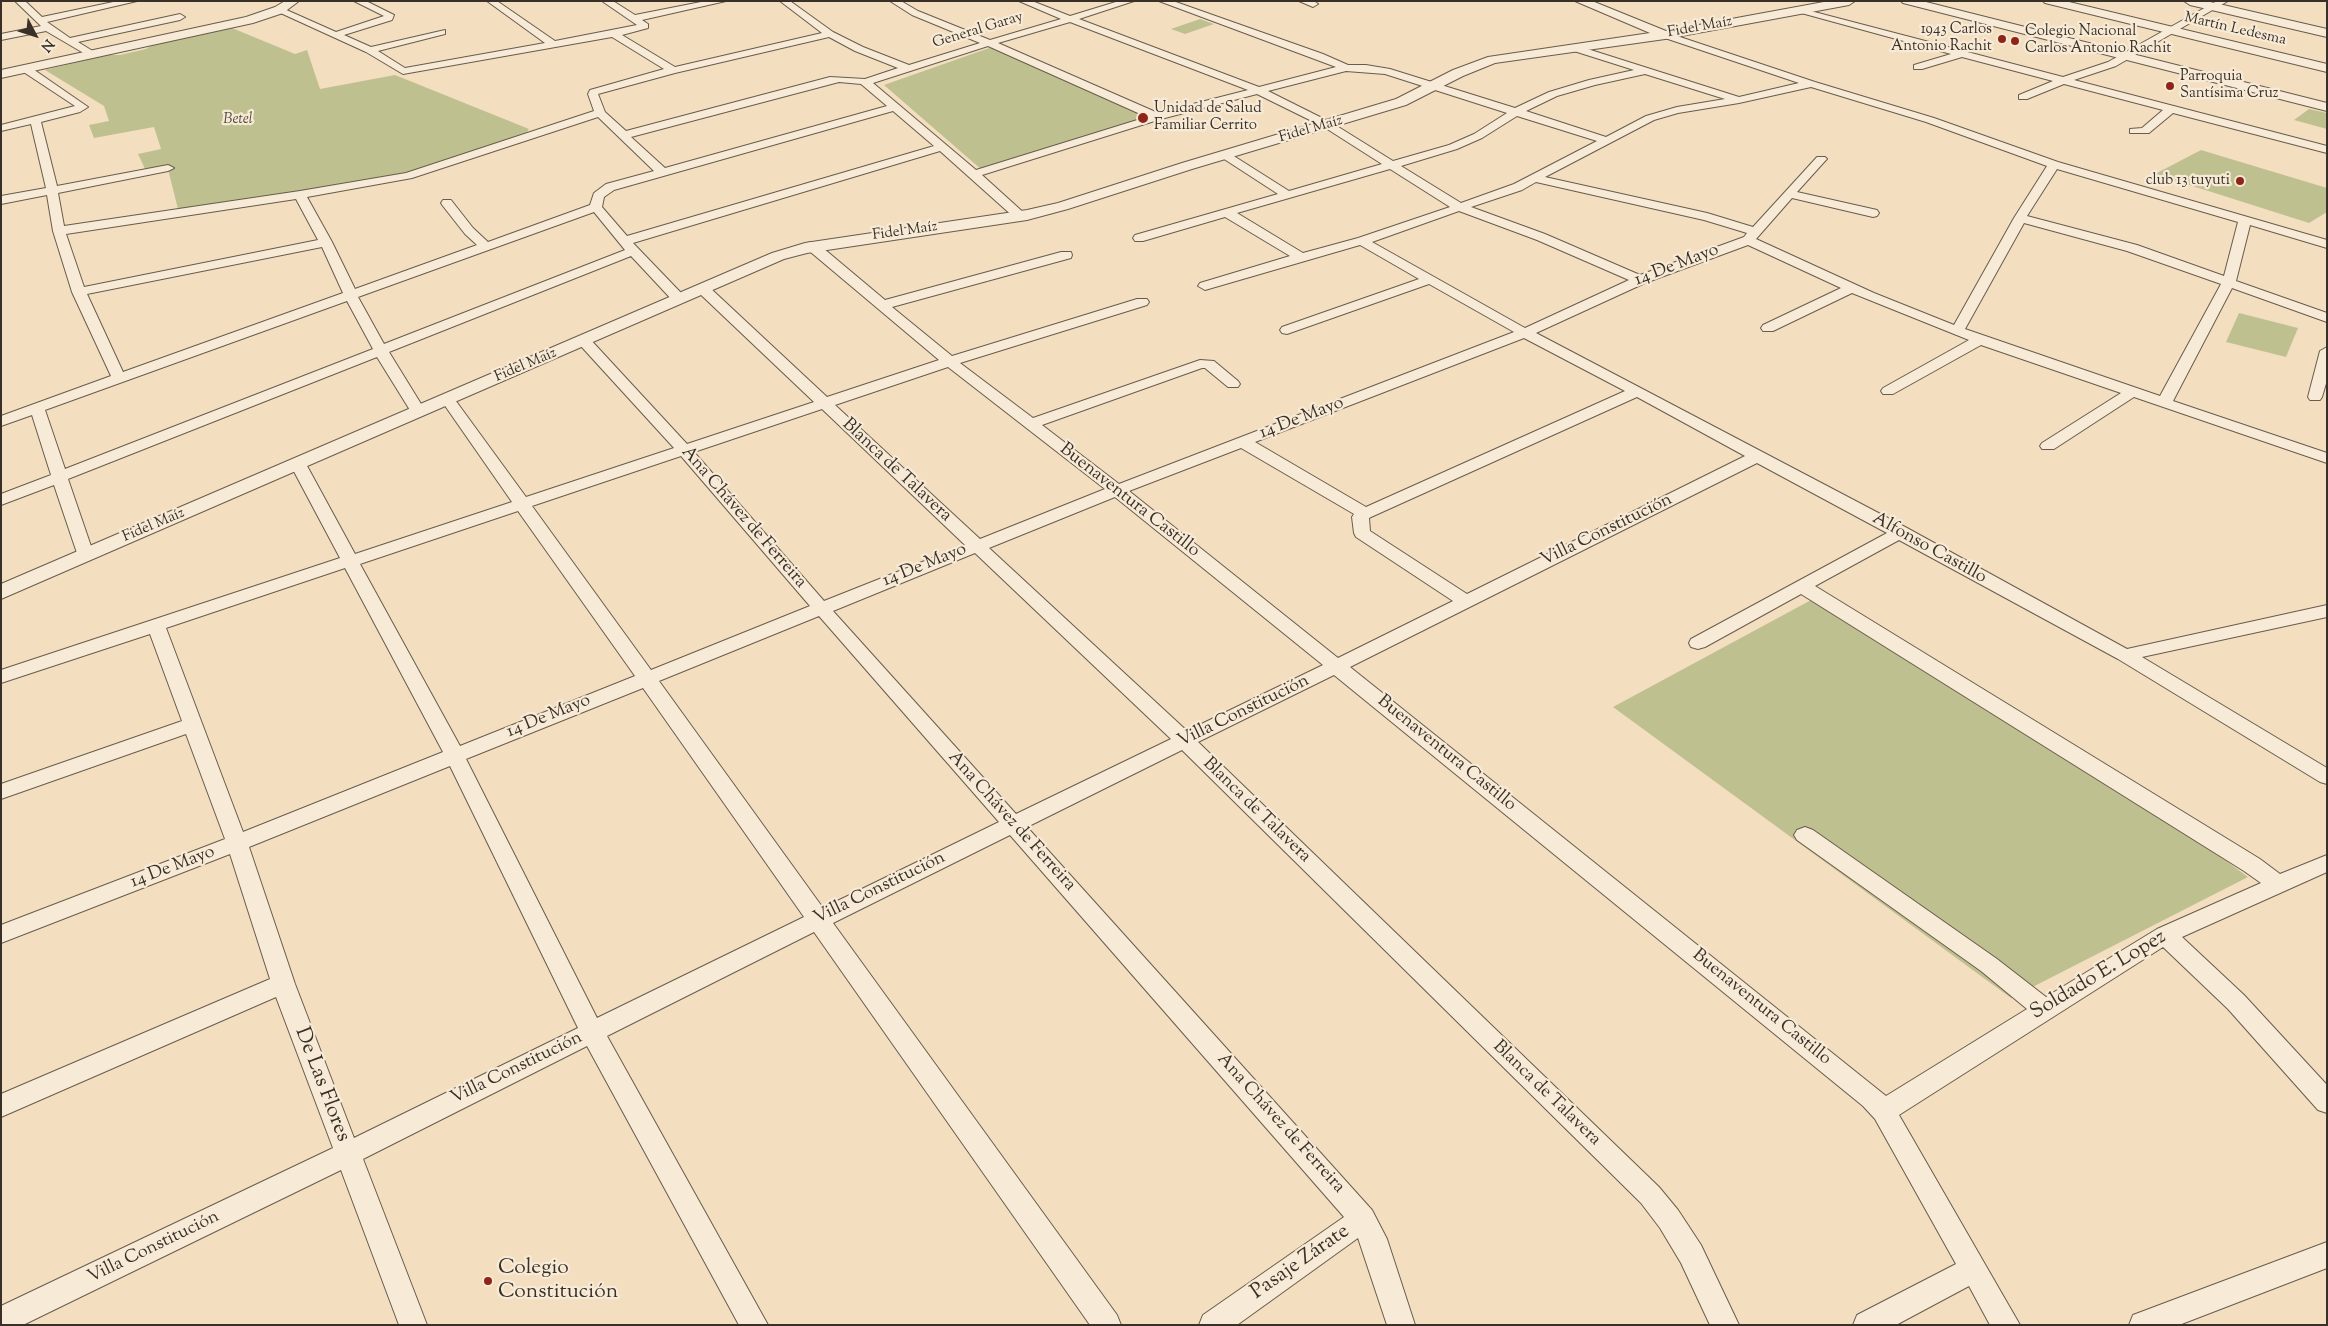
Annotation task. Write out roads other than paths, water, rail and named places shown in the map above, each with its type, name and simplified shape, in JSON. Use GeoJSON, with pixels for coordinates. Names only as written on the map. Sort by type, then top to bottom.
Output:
{"type":"FeatureCollection","features":[{"type":"Feature","properties":{"kind":"street"},"geometry":{"type":"LineString","coordinates":[[19,1],[48,28],[92,55]]}},
{"type":"Feature","properties":{"kind":"street"},"geometry":{"type":"LineString","coordinates":[[40,20],[132,1]]}},
{"type":"Feature","properties":{"kind":"street"},"geometry":{"type":"LineString","coordinates":[[1,74],[249,20],[279,10],[293,1]]}},
{"type":"Feature","properties":{"kind":"street"},"geometry":{"type":"LineString","coordinates":[[334,34],[389,18],[389,15],[358,1]]}},
{"type":"Feature","properties":{"kind":"street"},"geometry":{"type":"LineString","coordinates":[[491,1],[554,45]]}},
{"type":"Feature","properties":{"kind":"street"},"geometry":{"type":"LineString","coordinates":[[279,10],[370,50],[403,71],[614,34],[645,26],[606,1]]}},
{"type":"Feature","properties":{"kind":"street"},"geometry":{"type":"LineString","coordinates":[[635,18],[722,1]]}},
{"type":"Feature","properties":{"kind":"street"},"geometry":{"type":"LineString","coordinates":[[784,1],[830,34],[859,49],[907,68]]}},
{"type":"Feature","properties":{"kind":"street"},"geometry":{"type":"LineString","coordinates":[[894,1],[915,13],[989,43],[1157,117]]}},
{"type":"Feature","properties":{"kind":"street"},"geometry":{"type":"LineString","coordinates":[[1024,1],[1258,91],[1328,125],[1459,207],[1540,237],[1640,280]]}},
{"type":"Feature","properties":{"kind":"street","name":"General Garay"},"geometry":{"type":"LineString","coordinates":[[865,82],[1130,1]]}},
{"type":"Feature","properties":{"kind":"street"},"geometry":{"type":"LineString","coordinates":[[1163,1],[1319,56],[1346,68],[1386,72],[1605,140]]}},
{"type":"Feature","properties":{"kind":"street"},"geometry":{"type":"LineString","coordinates":[[1303,1],[1313,4]]}},
{"type":"Feature","properties":{"kind":"street"},"geometry":{"type":"LineString","coordinates":[[1581,1],[1664,35],[1810,84],[1930,120],[2054,164],[2327,244]]}},
{"type":"Feature","properties":{"kind":"street","name":"Fidel Maíz"},"geometry":{"type":"LineString","coordinates":[[1,592],[778,256],[812,246],[1020,216],[1063,206],[1401,102],[1430,86],[1492,60],[1664,35],[1849,1]]}},
{"type":"Feature","properties":{"kind":"street"},"geometry":{"type":"LineString","coordinates":[[1907,1],[2327,107]]}},
{"type":"Feature","properties":{"kind":"street","name":"Martín Ledesma"},"geometry":{"type":"LineString","coordinates":[[2049,1],[2170,32],[2327,68]]}},
{"type":"Feature","properties":{"kind":"street"},"geometry":{"type":"LineString","coordinates":[[2190,1],[2219,4],[2327,33]]}},
{"type":"Feature","properties":{"kind":"street"},"geometry":{"type":"LineString","coordinates":[[1764,4],[1786,12]]}},
{"type":"Feature","properties":{"kind":"street"},"geometry":{"type":"LineString","coordinates":[[2023,97],[2062,81],[2095,71],[2219,4]]}},
{"type":"Feature","properties":{"kind":"street"},"geometry":{"type":"LineString","coordinates":[[1799,11],[2326,149]]}},
{"type":"Feature","properties":{"kind":"street"},"geometry":{"type":"LineString","coordinates":[[68,41],[180,17]]}},
{"type":"Feature","properties":{"kind":"street"},"geometry":{"type":"LineString","coordinates":[[1,37],[48,28]]}},
{"type":"Feature","properties":{"kind":"street"},"geometry":{"type":"LineString","coordinates":[[370,50],[442,32]]}},
{"type":"Feature","properties":{"kind":"street"},"geometry":{"type":"LineString","coordinates":[[614,34],[673,70]]}},
{"type":"Feature","properties":{"kind":"street"},"geometry":{"type":"LineString","coordinates":[[662,171],[600,113],[592,94],[594,92],[673,70],[830,34]]}},
{"type":"Feature","properties":{"kind":"street"},"geometry":{"type":"LineString","coordinates":[[1578,49],[1739,100]]}},
{"type":"Feature","properties":{"kind":"street"},"geometry":{"type":"LineString","coordinates":[[1918,67],[1963,53]]}},
{"type":"Feature","properties":{"kind":"street"},"geometry":{"type":"LineString","coordinates":[[974,174],[1157,117],[1346,68]]}},
{"type":"Feature","properties":{"kind":"street"},"geometry":{"type":"LineString","coordinates":[[1,128],[83,106],[26,69]]}},
{"type":"Feature","properties":{"kind":"street"},"geometry":{"type":"LineString","coordinates":[[1138,238],[1465,142],[1516,112],[1553,94],[1593,82],[1644,71]]}},
{"type":"Feature","properties":{"kind":"street"},"geometry":{"type":"LineString","coordinates":[[624,135],[830,80],[848,79],[865,82],[974,174],[1020,216]]}},
{"type":"Feature","properties":{"kind":"street"},"geometry":{"type":"LineString","coordinates":[[1205,286],[1300,257],[1362,241],[1537,179],[1605,140],[1662,114],[1739,100],[1810,84]]}},
{"type":"Feature","properties":{"kind":"street"},"geometry":{"type":"LineString","coordinates":[[596,207],[598,196],[602,191],[662,171],[894,107]]}},
{"type":"Feature","properties":{"kind":"street"},"geometry":{"type":"LineString","coordinates":[[2134,131],[2145,131],[2171,109]]}},
{"type":"Feature","properties":{"kind":"street"},"geometry":{"type":"LineString","coordinates":[[59,232],[300,195],[408,176],[600,113]]}},
{"type":"Feature","properties":{"kind":"street"},"geometry":{"type":"LineString","coordinates":[[35,120],[52,190],[59,232],[79,292],[119,378]]}},
{"type":"Feature","properties":{"kind":"street"},"geometry":{"type":"LineString","coordinates":[[1,500],[381,351],[629,246],[941,147]]}},
{"type":"Feature","properties":{"kind":"street"},"geometry":{"type":"LineString","coordinates":[[1225,155],[1288,195]]}},
{"type":"Feature","properties":{"kind":"street","name":"14 De Mayo"},"geometry":{"type":"LineString","coordinates":[[1,934],[237,843],[1117,490],[1525,333],[1640,280],[1751,236],[1821,159]]}},
{"type":"Feature","properties":{"kind":"street"},"geometry":{"type":"LineString","coordinates":[[1957,332],[2020,218],[2054,164]]}},
{"type":"Feature","properties":{"kind":"street"},"geometry":{"type":"LineString","coordinates":[[1,200],[168,168]]}},
{"type":"Feature","properties":{"kind":"street"},"geometry":{"type":"LineString","coordinates":[[1537,179],[1707,217],[1751,236],[1852,288],[1957,332],[2131,393],[2164,402],[2327,458]]}},
{"type":"Feature","properties":{"kind":"street"},"geometry":{"type":"LineString","coordinates":[[1789,194],[1873,213]]}},
{"type":"Feature","properties":{"kind":"street"},"geometry":{"type":"LineString","coordinates":[[300,195],[326,242],[350,294],[381,351],[418,412]]}},
{"type":"Feature","properties":{"kind":"street"},"geometry":{"type":"LineString","coordinates":[[447,203],[469,231],[484,245]]}},
{"type":"Feature","properties":{"kind":"street"},"geometry":{"type":"LineString","coordinates":[[596,207],[629,246],[679,299]]}},
{"type":"Feature","properties":{"kind":"street"},"geometry":{"type":"LineString","coordinates":[[1,421],[484,245],[596,207]]}},
{"type":"Feature","properties":{"kind":"street"},"geometry":{"type":"LineString","coordinates":[[1226,212],[1300,257]]}},
{"type":"Feature","properties":{"kind":"street"},"geometry":{"type":"LineString","coordinates":[[2020,218],[2132,248],[2172,264],[2229,282],[2327,318]]}},
{"type":"Feature","properties":{"kind":"street"},"geometry":{"type":"LineString","coordinates":[[2164,402],[2229,282],[2245,220]]}},
{"type":"Feature","properties":{"kind":"street"},"geometry":{"type":"LineString","coordinates":[[1362,241],[1525,333]]}},
{"type":"Feature","properties":{"kind":"street"},"geometry":{"type":"LineString","coordinates":[[79,292],[326,242]]}},
{"type":"Feature","properties":{"kind":"street","name":"Buenaventura Castillo"},"geometry":{"type":"LineString","coordinates":[[812,246],[950,362],[1117,490],[1872,1098],[1884,1111],[2006,1325]]}},
{"type":"Feature","properties":{"kind":"street"},"geometry":{"type":"LineString","coordinates":[[883,305],[1066,256]]}},
{"type":"Feature","properties":{"kind":"street"},"geometry":{"type":"LineString","coordinates":[[1287,330],[1431,279]]}},
{"type":"Feature","properties":{"kind":"street"},"geometry":{"type":"LineString","coordinates":[[1768,328],[1852,288]]}},
{"type":"Feature","properties":{"kind":"street","name":"Blanca de Talavera"},"geometry":{"type":"LineString","coordinates":[[703,289],[1185,741],[1650,1195],[1669,1219],[1691,1254],[1725,1325]]}},
{"type":"Feature","properties":{"kind":"street"},"geometry":{"type":"LineString","coordinates":[[1,677],[950,362],[1142,302]]}},
{"type":"Feature","properties":{"kind":"street","name":"Alfonso Castillo"},"geometry":{"type":"LineString","coordinates":[[1525,333],[1901,532],[2125,655],[2327,777]]}},
{"type":"Feature","properties":{"kind":"street"},"geometry":{"type":"LineString","coordinates":[[1888,391],[1980,340]]}},
{"type":"Feature","properties":{"kind":"street","name":"Ana Chávez de Ferreira"},"geometry":{"type":"LineString","coordinates":[[584,341],[685,450],[820,608],[1364,1219],[1373,1239],[1401,1325]]}},
{"type":"Feature","properties":{"kind":"street"},"geometry":{"type":"LineString","coordinates":[[2316,398],[2327,351]]}},
{"type":"Feature","properties":{"kind":"street"},"geometry":{"type":"LineString","coordinates":[[1031,424],[1200,364],[1209,364],[1233,384]]}},
{"type":"Feature","properties":{"kind":"street"},"geometry":{"type":"LineString","coordinates":[[1465,601],[1362,533],[1360,517],[1365,513],[1637,391]]}},
{"type":"Feature","properties":{"kind":"street"},"geometry":{"type":"LineString","coordinates":[[2048,446],[2131,393]]}},
{"type":"Feature","properties":{"kind":"street"},"geometry":{"type":"LineString","coordinates":[[448,400],[820,919],[1107,1325]]}},
{"type":"Feature","properties":{"kind":"street"},"geometry":{"type":"LineString","coordinates":[[37,408],[85,555]]}},
{"type":"Feature","properties":{"kind":"street"},"geometry":{"type":"LineString","coordinates":[[1243,442],[1365,513]]}},
{"type":"Feature","properties":{"kind":"street","name":"Villa Constitución"},"geometry":{"type":"LineString","coordinates":[[1,1321],[347,1154],[820,919],[1337,666],[1758,456]]}},
{"type":"Feature","properties":{"kind":"street"},"geometry":{"type":"LineString","coordinates":[[298,464],[455,756],[592,1032],[754,1325]]}},
{"type":"Feature","properties":{"kind":"street"},"geometry":{"type":"LineString","coordinates":[[1698,643],[1901,532]]}},
{"type":"Feature","properties":{"kind":"street"},"geometry":{"type":"LineString","coordinates":[[1803,587],[2244,860],[2279,885]]}},
{"type":"Feature","properties":{"kind":"street"},"geometry":{"type":"LineString","coordinates":[[2125,655],[2327,612]]}},
{"type":"Feature","properties":{"kind":"street","name":"De Las Flores"},"geometry":{"type":"LineString","coordinates":[[156,626],[237,843],[283,984],[413,1325]]}},
{"type":"Feature","properties":{"kind":"street"},"geometry":{"type":"LineString","coordinates":[[1,792],[192,725]]}},
{"type":"Feature","properties":{"kind":"street"},"geometry":{"type":"LineString","coordinates":[[1805,835],[1989,965],[2044,1009]]}},
{"type":"Feature","properties":{"kind":"street","name":"Soldado E. Lopez"},"geometry":{"type":"LineString","coordinates":[[1884,1111],[2044,1009],[2165,935],[2327,863]]}},
{"type":"Feature","properties":{"kind":"street"},"geometry":{"type":"LineString","coordinates":[[2165,935],[2236,1002],[2327,1102]]}},
{"type":"Feature","properties":{"kind":"street"},"geometry":{"type":"LineString","coordinates":[[1,1106],[283,984]]}},
{"type":"Feature","properties":{"kind":"street","name":"Pasaje Zárate"},"geometry":{"type":"LineString","coordinates":[[1213,1325],[1364,1219]]}},
{"type":"Feature","properties":{"kind":"street"},"geometry":{"type":"LineString","coordinates":[[2143,1325],[2327,1255]]}},
{"type":"Feature","properties":{"kind":"street"},"geometry":{"type":"LineString","coordinates":[[1867,1325],[1974,1269]]}},
{"type":"Feature","properties":{"kind":"place","name":"1943 Carlos Antonio Rachit"},"geometry":{"type":"Point","coordinates":[2002,39]}},
{"type":"Feature","properties":{"kind":"place","name":"Colegio Nacional Carlos Antonio Rachit"},"geometry":{"type":"Point","coordinates":[2015,41]}},
{"type":"Feature","properties":{"kind":"place","name":"Parroquia Santísima Cruz"},"geometry":{"type":"Point","coordinates":[2170,86]}},
{"type":"Feature","properties":{"kind":"place","name":"Unidad de Salud Familiar Cerrito"},"geometry":{"type":"Point","coordinates":[1143,118]}},
{"type":"Feature","properties":{"kind":"place","name":"club 13 tuyuti"},"geometry":{"type":"Point","coordinates":[2240,181]}},
{"type":"Feature","properties":{"kind":"place","name":"Colegio Constitución"},"geometry":{"type":"Point","coordinates":[488,1281]}},
{"type":"Feature","properties":{"kind":"park label","name":"Betel"},"geometry":{"type":"Point","coordinates":[238,120]}}]}
